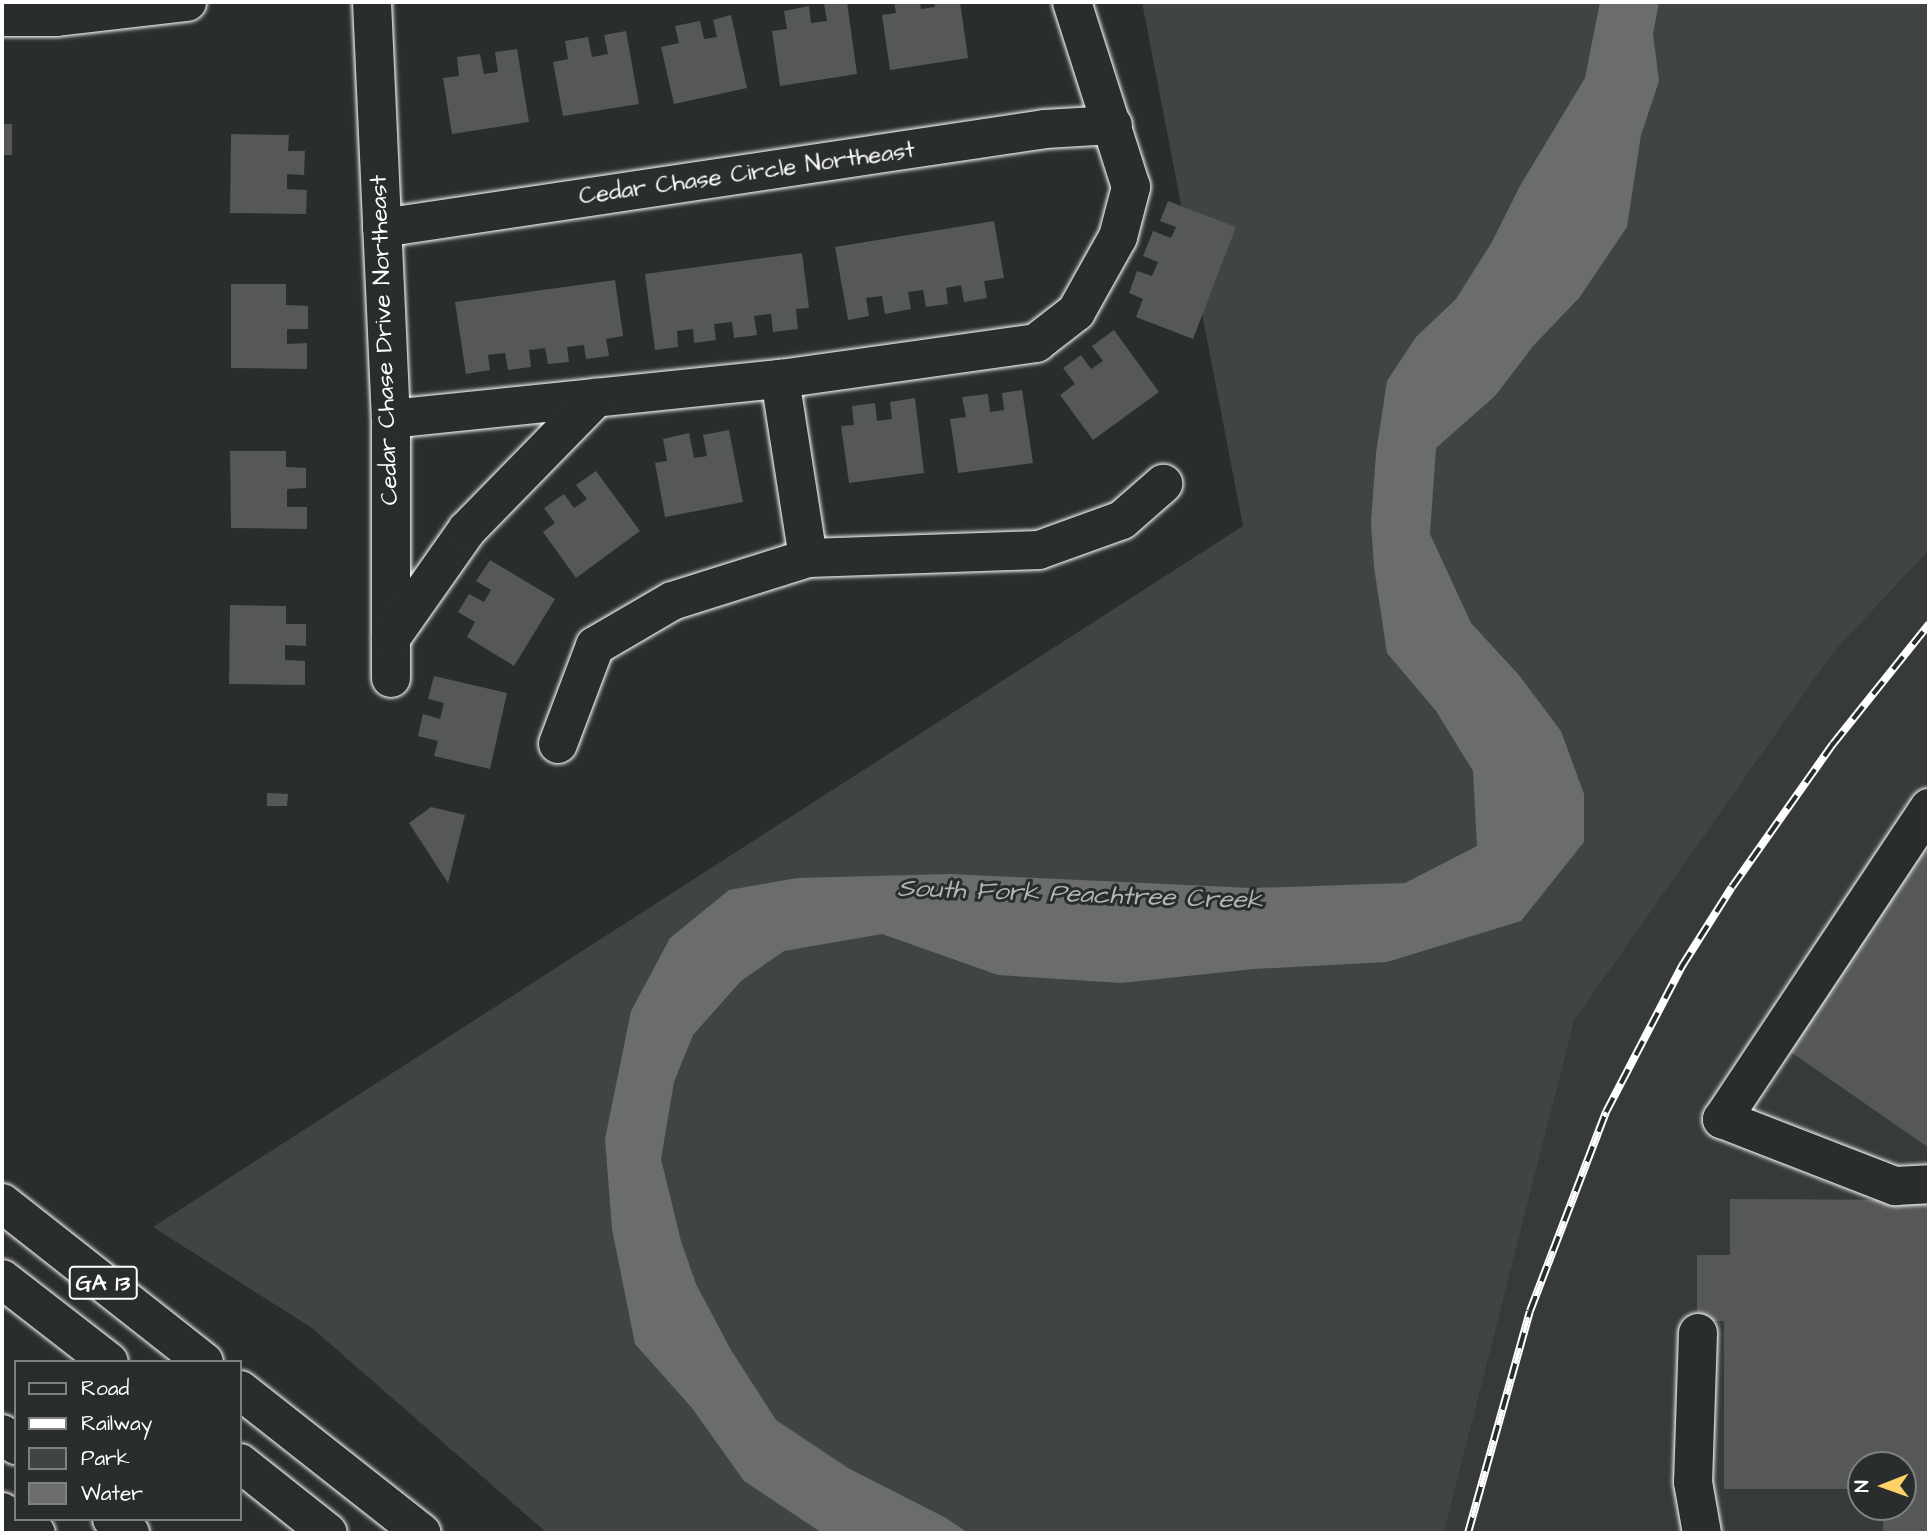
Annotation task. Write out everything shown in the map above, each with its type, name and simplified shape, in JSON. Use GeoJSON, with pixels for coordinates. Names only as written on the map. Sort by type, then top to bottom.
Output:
{"type":"FeatureCollection","features":[{"type":"Feature","properties":{"kind":"main road"},"geometry":{"type":"LineString","coordinates":[[2,16],[57,17],[187,2]]}},
{"type":"Feature","properties":{"kind":"main road","name":"Cedar Chase Drive Northeast"},"geometry":{"type":"LineString","coordinates":[[372,2],[391,419],[391,678]]}},
{"type":"Feature","properties":{"kind":"main road"},"geometry":{"type":"LineString","coordinates":[[391,419],[780,379],[1036,343],[1076,312],[1118,237],[1131,187],[1072,2]]}},
{"type":"Feature","properties":{"kind":"main road","name":"Cedar Chase Circle Northeast"},"geometry":{"type":"LineString","coordinates":[[382,228],[1045,129],[1113,125]]}},
{"type":"Feature","properties":{"kind":"main road"},"geometry":{"type":"LineString","coordinates":[[780,379],[808,558]]}},
{"type":"Feature","properties":{"kind":"main road"},"geometry":{"type":"LineString","coordinates":[[391,638],[467,530],[596,398]]}},
{"type":"Feature","properties":{"kind":"main road"},"geometry":{"type":"LineString","coordinates":[[558,744],[595,646],[672,601],[808,558],[1039,550],[1122,520],[1163,484]]}},
{"type":"Feature","properties":{"kind":"main road"},"geometry":{"type":"LineString","coordinates":[[1929,808],[1722,1119],[1895,1185],[1929,1184]]}},
{"type":"Feature","properties":{"kind":"main road","name":"GA 13"},"geometry":{"type":"LineString","coordinates":[[2,1203],[201,1360]]}},
{"type":"Feature","properties":{"kind":"main road","name":"GA 13"},"geometry":{"type":"LineString","coordinates":[[2,1279],[106,1360]]}},
{"type":"Feature","properties":{"kind":"main road"},"geometry":{"type":"LineString","coordinates":[[1698,1333],[1693,1482],[1702,1533]]}},
{"type":"Feature","properties":{"kind":"main road"},"geometry":{"type":"LineString","coordinates":[[242,1392],[422,1533]]}},
{"type":"Feature","properties":{"kind":"main road"},"geometry":{"type":"LineString","coordinates":[[242,1464],[328,1533]]}},
{"type":"Feature","properties":{"kind":"main road"},"geometry":{"type":"LineString","coordinates":[[17,1521],[36,1533]]}},
{"type":"Feature","properties":{"kind":"main road"},"geometry":{"type":"LineString","coordinates":[[115,1521],[130,1533]]}},
{"type":"Feature","properties":{"kind":"shaded area"},"geometry":{"type":"Polygon","coordinates":[[[1929,550],[1929,1533],[1444,1533],[1574,1021],[1832,654],[1929,550]]]}},
{"type":"Feature","properties":{"kind":"green space"},"geometry":{"type":"Polygon","coordinates":[[[1142,2],[1929,2],[1929,550],[1832,654],[1574,1021],[1444,1533],[547,1533],[312,1328],[153,1227],[1243,526],[1142,2]]]}},
{"type":"Feature","properties":{"kind":"water","name":"South Fork Peachtree Creek"},"geometry":{"type":"Polygon","coordinates":[[[1600,2],[1659,2],[1653,34],[1659,81],[1641,135],[1627,227],[1579,298],[1534,345],[1495,396],[1436,448],[1430,534],[1471,623],[1518,674],[1561,731],[1584,794],[1584,842],[1521,921],[1387,962],[1254,969],[1121,983],[998,975],[882,934],[784,951],[741,981],[693,1035],[674,1082],[661,1159],[681,1241],[696,1284],[731,1350],[776,1420],[848,1468],[946,1518],[968,1533],[822,1533],[744,1481],[692,1408],[635,1344],[612,1229],[605,1139],[631,1011],[670,938],[729,890],[797,878],[950,874],[1251,888],[1405,883],[1477,846],[1473,771],[1436,711],[1387,653],[1374,567],[1371,522],[1376,453],[1387,381],[1416,337],[1456,299],[1492,242],[1520,186],[1585,78],[1600,2]]]}},
{"type":"Feature","properties":{"kind":"building"},"geometry":{"type":"Polygon","coordinates":[[[847,2],[857,74],[780,86],[772,31],[787,29],[784,11],[809,6],[811,23],[827,21],[824,3],[847,2]]]}},
{"type":"Feature","properties":{"kind":"building"},"geometry":{"type":"Polygon","coordinates":[[[894,2],[920,2],[921,9],[935,7],[934,2],[960,2],[968,58],[890,70],[882,15],[896,13],[894,2]]]}},
{"type":"Feature","properties":{"kind":"building"},"geometry":{"type":"Polygon","coordinates":[[[731,15],[747,88],[674,104],[661,47],[679,43],[675,26],[700,21],[704,39],[717,37],[713,20],[731,15]]]}},
{"type":"Feature","properties":{"kind":"building"},"geometry":{"type":"Polygon","coordinates":[[[626,31],[639,104],[563,116],[553,62],[568,59],[565,41],[588,37],[592,57],[608,54],[604,35],[626,31]]]}},
{"type":"Feature","properties":{"kind":"building"},"geometry":{"type":"Polygon","coordinates":[[[517,49],[529,122],[452,134],[443,78],[459,76],[457,57],[480,54],[484,74],[498,72],[495,52],[517,49]]]}},
{"type":"Feature","properties":{"kind":"building"},"geometry":{"type":"Polygon","coordinates":[[[2,124],[12,124],[12,155],[2,155],[2,124]]]}},
{"type":"Feature","properties":{"kind":"building"},"geometry":{"type":"Polygon","coordinates":[[[231,134],[289,135],[288,151],[305,151],[304,175],[287,174],[287,189],[307,190],[306,214],[230,213],[231,134]]]}},
{"type":"Feature","properties":{"kind":"building"},"geometry":{"type":"Polygon","coordinates":[[[1168,201],[1236,227],[1193,339],[1136,317],[1143,299],[1129,293],[1137,271],[1152,276],[1158,262],[1143,256],[1153,231],[1171,238],[1176,227],[1160,221],[1168,201]]]}},
{"type":"Feature","properties":{"kind":"building"},"geometry":{"type":"Polygon","coordinates":[[[994,221],[1004,278],[984,281],[987,298],[964,302],[961,285],[946,288],[948,304],[926,307],[923,290],[908,292],[911,309],[885,314],[882,296],[866,298],[869,316],[848,320],[835,247],[994,221]]]}},
{"type":"Feature","properties":{"kind":"building"},"geometry":{"type":"Polygon","coordinates":[[[802,253],[809,308],[796,309],[798,329],[773,332],[771,314],[754,316],[757,335],[734,338],[732,322],[714,324],[716,340],[694,343],[693,329],[677,331],[678,347],[655,350],[645,274],[802,253]]]}},
{"type":"Feature","properties":{"kind":"building"},"geometry":{"type":"Polygon","coordinates":[[[615,280],[623,336],[606,339],[609,356],[586,359],[584,345],[567,347],[569,362],[548,364],[545,348],[529,350],[531,367],[508,370],[505,353],[488,355],[490,370],[466,374],[455,302],[615,280]]]}},
{"type":"Feature","properties":{"kind":"building"},"geometry":{"type":"Polygon","coordinates":[[[231,284],[286,284],[286,305],[308,306],[308,329],[287,329],[287,344],[307,343],[307,369],[231,368],[231,284]]]}},
{"type":"Feature","properties":{"kind":"building"},"geometry":{"type":"Polygon","coordinates":[[[1114,330],[1159,392],[1093,440],[1060,395],[1075,384],[1063,368],[1081,355],[1091,369],[1103,361],[1092,346],[1114,330]]]}},
{"type":"Feature","properties":{"kind":"building"},"geometry":{"type":"Polygon","coordinates":[[[1022,390],[1033,463],[958,473],[950,419],[966,417],[962,397],[988,394],[990,412],[1004,410],[1002,393],[1022,390]]]}},
{"type":"Feature","properties":{"kind":"building"},"geometry":{"type":"Polygon","coordinates":[[[915,398],[924,473],[849,483],[841,426],[854,425],[852,406],[875,403],[877,421],[892,419],[890,402],[915,398]]]}},
{"type":"Feature","properties":{"kind":"building"},"geometry":{"type":"Polygon","coordinates":[[[729,430],[743,502],[665,517],[655,463],[667,461],[663,439],[689,433],[694,458],[707,456],[703,435],[729,430]]]}},
{"type":"Feature","properties":{"kind":"building"},"geometry":{"type":"Polygon","coordinates":[[[230,451],[286,451],[286,467],[306,468],[306,488],[287,489],[287,507],[307,507],[307,529],[231,528],[230,451]]]}},
{"type":"Feature","properties":{"kind":"building"},"geometry":{"type":"Polygon","coordinates":[[[596,471],[640,531],[576,578],[543,532],[555,523],[544,508],[564,494],[574,508],[587,499],[576,485],[596,471]]]}},
{"type":"Feature","properties":{"kind":"building"},"geometry":{"type":"Polygon","coordinates":[[[490,560],[555,599],[514,666],[467,637],[475,622],[458,612],[469,594],[484,602],[491,590],[476,581],[490,560]]]}},
{"type":"Feature","properties":{"kind":"building"},"geometry":{"type":"Polygon","coordinates":[[[230,605],[286,606],[286,624],[306,624],[306,646],[285,645],[285,660],[305,661],[305,685],[229,684],[230,605]]]}},
{"type":"Feature","properties":{"kind":"building"},"geometry":{"type":"Polygon","coordinates":[[[434,676],[507,693],[490,769],[434,756],[438,741],[418,736],[423,714],[440,719],[444,703],[428,699],[434,676]]]}},
{"type":"Feature","properties":{"kind":"building"},"geometry":{"type":"Polygon","coordinates":[[[267,793],[288,794],[287,806],[267,806],[267,793]]]}},
{"type":"Feature","properties":{"kind":"building"},"geometry":{"type":"Polygon","coordinates":[[[431,807],[465,815],[448,883],[409,823],[431,807]]]}},
{"type":"Feature","properties":{"kind":"building"},"geometry":{"type":"Polygon","coordinates":[[[1929,834],[1929,1148],[1782,1046],[1929,834]]]}},
{"type":"Feature","properties":{"kind":"building"},"geometry":{"type":"Polygon","coordinates":[[[1730,1199],[1929,1200],[1929,1532],[1883,1531],[1883,1521],[1917,1521],[1917,1451],[1847,1451],[1847,1489],[1724,1489],[1724,1321],[1697,1321],[1697,1255],[1730,1255],[1730,1199]]]}},
{"type":"Feature","properties":{"kind":"railway"},"geometry":{"type":"LineString","coordinates":[[1468,1533],[1530,1311],[1606,1112],[1682,966],[1732,887],[1833,744],[1929,624]]}}]}
